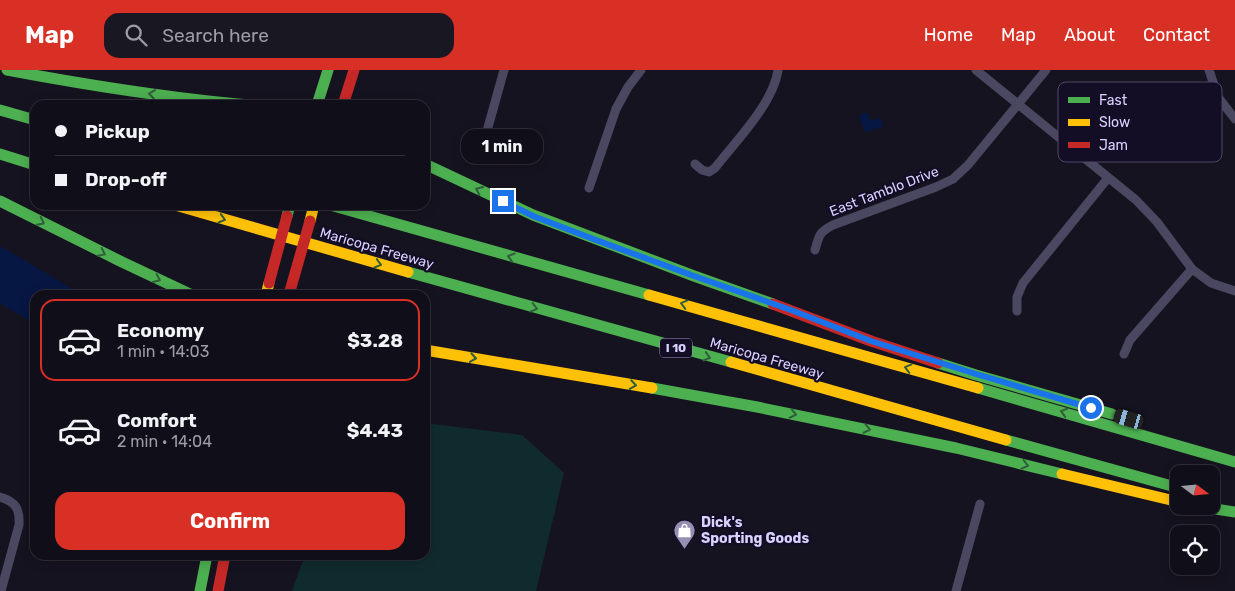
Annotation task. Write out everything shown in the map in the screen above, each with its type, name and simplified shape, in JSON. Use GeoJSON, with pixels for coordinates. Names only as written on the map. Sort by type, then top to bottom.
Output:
{"type":"FeatureCollection","features":[{"type":"Feature","properties":{"kind":"main road"},"geometry":{"type":"LineString","coordinates":[[7,70],[199,100]]}},
{"type":"Feature","properties":{"kind":"main road"},"geometry":{"type":"LineString","coordinates":[[319,100],[328,70]]}},
{"type":"Feature","properties":{"kind":"main road"},"geometry":{"type":"LineString","coordinates":[[345,100],[354,70]]}},
{"type":"Feature","properties":{"kind":"main road"},"geometry":{"type":"LineString","coordinates":[[0,110],[30,119]]}},
{"type":"Feature","properties":{"kind":"main road"},"geometry":{"type":"LineString","coordinates":[[0,154],[30,163]]}},
{"type":"Feature","properties":{"kind":"main road"},"geometry":{"type":"LineString","coordinates":[[430,166],[533,216],[871,341],[1120,416]]}},
{"type":"Feature","properties":{"kind":"main road"},"geometry":{"type":"LineString","coordinates":[[0,201],[181,290]]}},
{"type":"Feature","properties":{"kind":"main road","name":"Maricopa Freeway"},"geometry":{"type":"LineString","coordinates":[[192,210],[952,426],[1170,486]]}},
{"type":"Feature","properties":{"kind":"main road"},"geometry":{"type":"LineString","coordinates":[[291,290],[313,210]]}},
{"type":"Feature","properties":{"kind":"main road","name":"Maricopa Freeway"},"geometry":{"type":"LineString","coordinates":[[348,210],[1235,462]]}},
{"type":"Feature","properties":{"kind":"main road"},"geometry":{"type":"LineString","coordinates":[[267,289],[288,211]]}},
{"type":"Feature","properties":{"kind":"main road"},"geometry":{"type":"LineString","coordinates":[[430,351],[757,407],[956,448],[1170,500]]}},
{"type":"Feature","properties":{"kind":"main road"},"geometry":{"type":"LineString","coordinates":[[1168,430],[1195,450]]}},
{"type":"Feature","properties":{"kind":"main road"},"geometry":{"type":"LineString","coordinates":[[1220,500],[1235,504]]}},
{"type":"Feature","properties":{"kind":"main road"},"geometry":{"type":"LineString","coordinates":[[1220,510],[1235,512]]}},
{"type":"Feature","properties":{"kind":"main road"},"geometry":{"type":"LineString","coordinates":[[200,591],[206,560]]}},
{"type":"Feature","properties":{"kind":"main road"},"geometry":{"type":"LineString","coordinates":[[218,591],[224,560]]}},
{"type":"Feature","properties":{"kind":"street"},"geometry":{"type":"LineString","coordinates":[[479,148],[487,131],[504,70]]}},
{"type":"Feature","properties":{"kind":"street"},"geometry":{"type":"LineString","coordinates":[[589,188],[616,109],[628,87],[641,70]]}},
{"type":"Feature","properties":{"kind":"street"},"geometry":{"type":"LineString","coordinates":[[694,164],[708,172],[715,168],[761,110],[772,91],[778,70]]}},
{"type":"Feature","properties":{"kind":"street"},"geometry":{"type":"LineString","coordinates":[[976,70],[1058,137]]}},
{"type":"Feature","properties":{"kind":"street","name":"East Tamblo Drive"},"geometry":{"type":"LineString","coordinates":[[815,250],[818,238],[823,230],[953,179],[968,166],[1046,70]]}},
{"type":"Feature","properties":{"kind":"street"},"geometry":{"type":"LineString","coordinates":[[1209,70],[1213,82]]}},
{"type":"Feature","properties":{"kind":"street"},"geometry":{"type":"LineString","coordinates":[[1222,102],[1235,119]]}},
{"type":"Feature","properties":{"kind":"street"},"geometry":{"type":"LineString","coordinates":[[1089,162],[1136,200],[1158,222],[1192,269],[1211,283],[1235,291]]}},
{"type":"Feature","properties":{"kind":"street"},"geometry":{"type":"LineString","coordinates":[[1017,311],[1017,296],[1023,283],[1108,178]]}},
{"type":"Feature","properties":{"kind":"street"},"geometry":{"type":"LineString","coordinates":[[1124,354],[1130,340],[1192,269]]}},
{"type":"Feature","properties":{"kind":"street"},"geometry":{"type":"LineString","coordinates":[[0,497],[14,504],[20,516],[1,591]]}},
{"type":"Feature","properties":{"kind":"street"},"geometry":{"type":"LineString","coordinates":[[956,591],[980,504]]}},
{"type":"Feature","properties":{"kind":"green space"},"geometry":{"type":"Polygon","coordinates":[[[430,424],[522,435],[564,473],[536,591],[292,591],[303,560],[430,560],[430,424]]]}},
{"type":"Feature","properties":{"kind":"water"},"geometry":{"type":"Polygon","coordinates":[[[863,113],[868,113],[871,121],[879,118],[883,122],[882,127],[865,132],[859,117],[863,113]]]}},
{"type":"Feature","properties":{"kind":"water"},"geometry":{"type":"Polygon","coordinates":[[[0,246],[75,290],[30,290],[30,321],[0,303],[0,246]]]}},
{"type":"Feature","properties":{"kind":"traffic: fast"},"geometry":{"type":"LineString","coordinates":[[7,70],[67,81],[198,100]]}},
{"type":"Feature","properties":{"kind":"traffic: fast"},"geometry":{"type":"LineString","coordinates":[[319,100],[328,70]]}},
{"type":"Feature","properties":{"kind":"traffic: fast"},"geometry":{"type":"LineString","coordinates":[[0,110],[30,119]]}},
{"type":"Feature","properties":{"kind":"traffic: fast"},"geometry":{"type":"LineString","coordinates":[[0,154],[30,163]]}},
{"type":"Feature","properties":{"kind":"traffic: fast"},"geometry":{"type":"LineString","coordinates":[[430,166],[533,215],[773,304]]}},
{"type":"Feature","properties":{"kind":"traffic: fast"},"geometry":{"type":"LineString","coordinates":[[0,201],[181,290]]}},
{"type":"Feature","properties":{"kind":"traffic: fast"},"geometry":{"type":"LineString","coordinates":[[287,216],[289,210]]}},
{"type":"Feature","properties":{"kind":"traffic: fast"},"geometry":{"type":"LineString","coordinates":[[348,210],[649,295]]}},
{"type":"Feature","properties":{"kind":"traffic: fast"},"geometry":{"type":"LineString","coordinates":[[408,272],[731,362]]}},
{"type":"Feature","properties":{"kind":"traffic: fast"},"geometry":{"type":"LineString","coordinates":[[938,363],[1112,414]]}},
{"type":"Feature","properties":{"kind":"traffic: fast"},"geometry":{"type":"LineString","coordinates":[[652,388],[757,407],[956,448],[1062,474]]}},
{"type":"Feature","properties":{"kind":"traffic: fast"},"geometry":{"type":"LineString","coordinates":[[978,388],[1235,462]]}},
{"type":"Feature","properties":{"kind":"traffic: fast"},"geometry":{"type":"LineString","coordinates":[[1006,440],[1170,486]]}},
{"type":"Feature","properties":{"kind":"traffic: fast"},"geometry":{"type":"LineString","coordinates":[[1220,510],[1235,512]]}},
{"type":"Feature","properties":{"kind":"traffic: fast"},"geometry":{"type":"LineString","coordinates":[[200,591],[206,560]]}},
{"type":"Feature","properties":{"kind":"traffic: slow"},"geometry":{"type":"LineString","coordinates":[[192,210],[408,272]]}},
{"type":"Feature","properties":{"kind":"traffic: slow"},"geometry":{"type":"LineString","coordinates":[[310,221],[313,210]]}},
{"type":"Feature","properties":{"kind":"traffic: slow"},"geometry":{"type":"LineString","coordinates":[[267,290],[269,283]]}},
{"type":"Feature","properties":{"kind":"traffic: slow"},"geometry":{"type":"LineString","coordinates":[[649,295],[978,388]]}},
{"type":"Feature","properties":{"kind":"traffic: slow"},"geometry":{"type":"LineString","coordinates":[[430,351],[652,388]]}},
{"type":"Feature","properties":{"kind":"traffic: slow"},"geometry":{"type":"LineString","coordinates":[[731,362],[1006,440]]}},
{"type":"Feature","properties":{"kind":"traffic: slow"},"geometry":{"type":"LineString","coordinates":[[1062,474],[1170,500]]}},
{"type":"Feature","properties":{"kind":"traffic: jam"},"geometry":{"type":"LineString","coordinates":[[345,100],[354,70]]}},
{"type":"Feature","properties":{"kind":"traffic: jam"},"geometry":{"type":"LineString","coordinates":[[269,283],[287,216]]}},
{"type":"Feature","properties":{"kind":"traffic: jam"},"geometry":{"type":"LineString","coordinates":[[290,290],[310,221]]}},
{"type":"Feature","properties":{"kind":"traffic: jam"},"geometry":{"type":"LineString","coordinates":[[773,304],[871,341],[938,363]]}},
{"type":"Feature","properties":{"kind":"traffic: jam"},"geometry":{"type":"LineString","coordinates":[[218,591],[224,560]]}},
{"type":"Feature","properties":{"kind":"place","name":"Dick's Sporting Goods"},"geometry":{"type":"Point","coordinates":[685,549]}},
{"type":"Feature","properties":{"kind":"route"},"geometry":{"type":"LineString","coordinates":[[503,201],[533,216],[596,240],[791,310],[871,341],[1091,408]]}}]}
